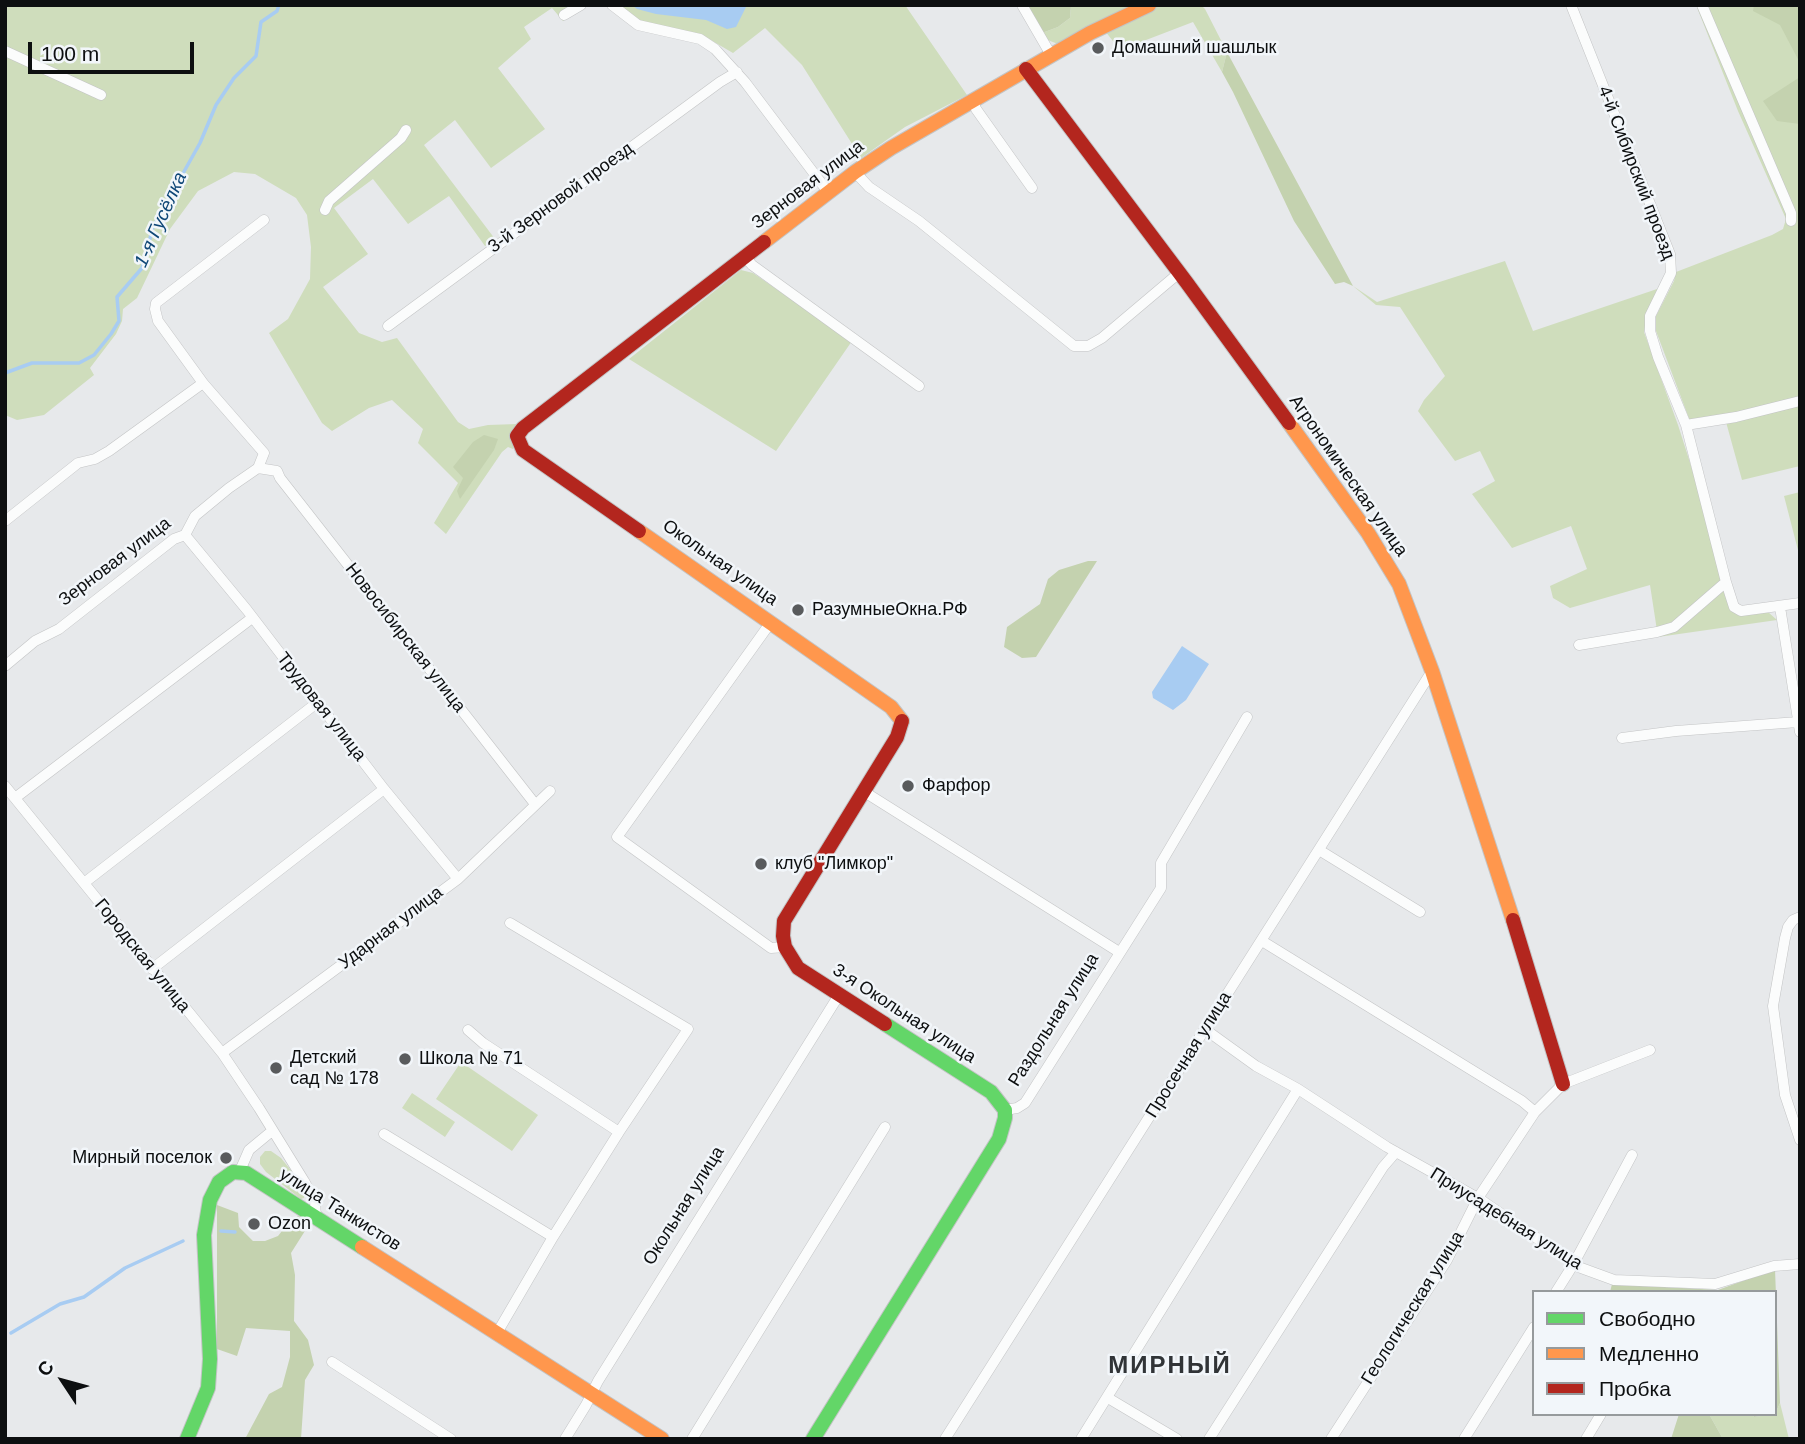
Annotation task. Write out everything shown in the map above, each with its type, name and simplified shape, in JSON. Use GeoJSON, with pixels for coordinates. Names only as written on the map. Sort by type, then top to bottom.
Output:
{"type":"FeatureCollection","features":[{"type":"Feature","properties":{"kind":"street"},"geometry":{"type":"LineString","coordinates":[[564,15],[581,5]]}},
{"type":"Feature","properties":{"kind":"street"},"geometry":{"type":"LineString","coordinates":[[612,5],[638,26],[700,39],[715,49],[737,72],[828,192]]}},
{"type":"Feature","properties":{"kind":"street"},"geometry":{"type":"LineString","coordinates":[[1022,5],[1051,55]]}},
{"type":"Feature","properties":{"kind":"street","name":"Зерновая улица"},"geometry":{"type":"LineString","coordinates":[[517,436],[523,428],[855,172],[1026,69],[1090,33],[1149,5]]}},
{"type":"Feature","properties":{"kind":"street","name":"4-й Сибирский проезд"},"geometry":{"type":"LineString","coordinates":[[1571,5],[1670,254],[1671,273],[1650,316],[1650,331],[1686,425],[1734,607],[1741,611],[1800,603]]}},
{"type":"Feature","properties":{"kind":"street"},"geometry":{"type":"LineString","coordinates":[[1702,5],[1791,213],[1791,221]]}},
{"type":"Feature","properties":{"kind":"street"},"geometry":{"type":"LineString","coordinates":[[5,51],[101,95]]}},
{"type":"Feature","properties":{"kind":"street","name":"Агрономическая улица"},"geometry":{"type":"LineString","coordinates":[[1026,69],[1179,272],[1368,533],[1399,584],[1432,671],[1495,863],[1563,1084]]}},
{"type":"Feature","properties":{"kind":"street","name":"3-й Зерновой проезд"},"geometry":{"type":"LineString","coordinates":[[387,326],[737,72]]}},
{"type":"Feature","properties":{"kind":"street"},"geometry":{"type":"LineString","coordinates":[[973,100],[976,109],[1032,188]]}},
{"type":"Feature","properties":{"kind":"street"},"geometry":{"type":"LineString","coordinates":[[325,210],[329,201],[401,138],[406,130]]}},
{"type":"Feature","properties":{"kind":"street"},"geometry":{"type":"LineString","coordinates":[[855,172],[869,187],[919,221],[1074,346],[1088,346],[1102,338],[1179,272]]}},
{"type":"Feature","properties":{"kind":"street"},"geometry":{"type":"LineString","coordinates":[[258,468],[264,453],[203,383],[158,321],[155,309],[156,303],[264,220]]}},
{"type":"Feature","properties":{"kind":"street"},"geometry":{"type":"LineString","coordinates":[[746,258],[919,386]]}},
{"type":"Feature","properties":{"kind":"street"},"geometry":{"type":"LineString","coordinates":[[5,522],[78,463],[95,459],[110,451],[203,383]]}},
{"type":"Feature","properties":{"kind":"street"},"geometry":{"type":"LineString","coordinates":[[1686,425],[1736,417],[1800,401]]}},
{"type":"Feature","properties":{"kind":"street","name":"Окольная улица"},"geometry":{"type":"LineString","coordinates":[[517,436],[523,450],[891,706],[902,721],[897,737],[863,791]]}},
{"type":"Feature","properties":{"kind":"street","name":"Зерновая улица"},"geometry":{"type":"LineString","coordinates":[[5,666],[35,641],[59,629],[174,539],[185,535],[195,516],[258,468]]}},
{"type":"Feature","properties":{"kind":"street","name":"Новосибирская улица"},"geometry":{"type":"LineString","coordinates":[[258,468],[277,471],[535,804]]}},
{"type":"Feature","properties":{"kind":"street","name":"Трудовая улица"},"geometry":{"type":"LineString","coordinates":[[185,535],[458,879]]}},
{"type":"Feature","properties":{"kind":"street"},"geometry":{"type":"LineString","coordinates":[[1579,645],[1674,627],[1726,582]]}},
{"type":"Feature","properties":{"kind":"street"},"geometry":{"type":"LineString","coordinates":[[1622,738],[1676,731],[1799,727],[1780,607]]}},
{"type":"Feature","properties":{"kind":"street"},"geometry":{"type":"LineString","coordinates":[[15,798],[252,618]]}},
{"type":"Feature","properties":{"kind":"street"},"geometry":{"type":"LineString","coordinates":[[771,622],[617,837],[771,948],[785,947],[784,921],[863,791],[1119,952]]}},
{"type":"Feature","properties":{"kind":"street","name":"Просечная улица"},"geometry":{"type":"LineString","coordinates":[[945,1439],[1432,671]]}},
{"type":"Feature","properties":{"kind":"street"},"geometry":{"type":"LineString","coordinates":[[84,883],[318,702]]}},
{"type":"Feature","properties":{"kind":"street","name":"Раздольная улица"},"geometry":{"type":"LineString","coordinates":[[1004,1111],[1025,1103],[1161,888],[1161,863],[1247,718]]}},
{"type":"Feature","properties":{"kind":"street","name":"Городская улица"},"geometry":{"type":"LineString","coordinates":[[5,786],[222,1053],[315,1201],[316,1218]]}},
{"type":"Feature","properties":{"kind":"street"},"geometry":{"type":"LineString","coordinates":[[152,969],[384,789]]}},
{"type":"Feature","properties":{"kind":"street","name":"Ударная улица"},"geometry":{"type":"LineString","coordinates":[[222,1053],[458,879],[550,791]]}},
{"type":"Feature","properties":{"kind":"street"},"geometry":{"type":"LineString","coordinates":[[1319,850],[1420,912]]}},
{"type":"Feature","properties":{"kind":"street"},"geometry":{"type":"LineString","coordinates":[[1800,917],[1793,920],[1788,927],[1773,1006],[1784,1095],[1800,1140]]}},
{"type":"Feature","properties":{"kind":"street"},"geometry":{"type":"LineString","coordinates":[[497,1333],[553,1237],[688,1028],[510,923]]}},
{"type":"Feature","properties":{"kind":"street"},"geometry":{"type":"LineString","coordinates":[[1262,941],[1511,1094],[1535,1112]]}},
{"type":"Feature","properties":{"kind":"street","name":"3-я Окольная улица"},"geometry":{"type":"LineString","coordinates":[[785,947],[798,968],[991,1093],[1004,1111]]}},
{"type":"Feature","properties":{"kind":"street","name":"Окольная улица"},"geometry":{"type":"LineString","coordinates":[[565,1439],[839,995]]}},
{"type":"Feature","properties":{"kind":"street"},"geometry":{"type":"LineString","coordinates":[[468,1030],[483,1043],[619,1132]]}},
{"type":"Feature","properties":{"kind":"street","name":"Приусадебная улица"},"geometry":{"type":"LineString","coordinates":[[1206,1030],[1256,1066],[1298,1089],[1396,1152],[1478,1198],[1573,1265],[1614,1280],[1715,1284],[1774,1266],[1800,1264]]}},
{"type":"Feature","properties":{"kind":"street","name":"Геологическая улица"},"geometry":{"type":"LineString","coordinates":[[1331,1439],[1447,1260],[1478,1198],[1535,1112],[1563,1084],[1650,1050]]}},
{"type":"Feature","properties":{"kind":"street"},"geometry":{"type":"LineString","coordinates":[[1081,1439],[1298,1089]]}},
{"type":"Feature","properties":{"kind":"street"},"geometry":{"type":"LineString","coordinates":[[813,1439],[999,1139],[1004,1111]]}},
{"type":"Feature","properties":{"kind":"street"},"geometry":{"type":"LineString","coordinates":[[692,1439],[885,1127]]}},
{"type":"Feature","properties":{"kind":"street"},"geometry":{"type":"LineString","coordinates":[[187,1439],[208,1388],[210,1359],[204,1235],[210,1200],[219,1182],[233,1172],[239,1173],[249,1150],[272,1131]]}},
{"type":"Feature","properties":{"kind":"street"},"geometry":{"type":"LineString","coordinates":[[384,1133],[553,1237]]}},
{"type":"Feature","properties":{"kind":"street"},"geometry":{"type":"LineString","coordinates":[[1209,1439],[1376,1178],[1396,1152]]}},
{"type":"Feature","properties":{"kind":"street"},"geometry":{"type":"LineString","coordinates":[[1557,1290],[1632,1155]]}},
{"type":"Feature","properties":{"kind":"street","name":"улица Танкистов"},"geometry":{"type":"LineString","coordinates":[[239,1173],[246,1173],[662,1439]]}},
{"type":"Feature","properties":{"kind":"street"},"geometry":{"type":"LineString","coordinates":[[1464,1439],[1532,1330]]}},
{"type":"Feature","properties":{"kind":"street"},"geometry":{"type":"LineString","coordinates":[[332,1362],[451,1439]]}},
{"type":"Feature","properties":{"kind":"street"},"geometry":{"type":"LineString","coordinates":[[1108,1398],[1177,1439]]}},
{"type":"Feature","properties":{"kind":"street"},"geometry":{"type":"LineString","coordinates":[[1586,1439],[1600,1416]]}},
{"type":"Feature","properties":{"kind":"green space"},"geometry":{"type":"Polygon","coordinates":[[[5,5],[587,5],[563,21],[552,8],[524,27],[531,39],[498,68],[545,129],[491,168],[455,120],[424,145],[495,239],[485,246],[449,196],[408,224],[373,179],[334,208],[368,254],[323,287],[359,333],[382,342],[397,338],[458,422],[469,429],[517,424],[513,432],[513,449],[508,447],[502,452],[446,534],[434,523],[458,483],[418,443],[423,429],[392,400],[369,408],[332,431],[322,423],[269,333],[288,319],[310,279],[311,247],[307,215],[296,198],[255,174],[234,172],[198,191],[170,229],[137,298],[123,309],[122,321],[116,334],[90,368],[94,375],[44,415],[17,420],[5,415],[5,5]]]}},
{"type":"Feature","properties":{"kind":"green space"},"geometry":{"type":"Polygon","coordinates":[[[616,5],[905,5],[967,95],[905,127],[861,158],[802,65],[765,28],[733,53],[702,35],[640,22],[616,5]]]}},
{"type":"Feature","properties":{"kind":"green space"},"geometry":{"type":"Polygon","coordinates":[[[1026,5],[1071,5],[1070,18],[1058,27],[1042,33],[1026,5]]]}},
{"type":"Feature","properties":{"kind":"green space"},"geometry":{"type":"Polygon","coordinates":[[[1071,5],[1135,5],[1058,44],[1045,39],[1042,33],[1058,27],[1070,18],[1071,5]]]}},
{"type":"Feature","properties":{"kind":"green space"},"geometry":{"type":"Polygon","coordinates":[[[1161,5],[1201,5],[1205,9],[1227,52],[1222,72],[1193,22],[1120,50],[1105,31],[1161,5]]]}},
{"type":"Feature","properties":{"kind":"green space"},"geometry":{"type":"Polygon","coordinates":[[[1696,5],[1800,5],[1800,466],[1742,480],[1726,422],[1693,429],[1656,331],[1656,316],[1676,272],[1772,235],[1783,229],[1786,219],[1738,111],[1696,5]]]}},
{"type":"Feature","properties":{"kind":"green space"},"geometry":{"type":"Polygon","coordinates":[[[1754,5],[1800,5],[1800,63],[1780,25],[1753,11],[1754,5]]]}},
{"type":"Feature","properties":{"kind":"green space"},"geometry":{"type":"Polygon","coordinates":[[[1227,52],[1353,286],[1344,282],[1335,284],[1294,221],[1222,72],[1227,52]]]}},
{"type":"Feature","properties":{"kind":"green space"},"geometry":{"type":"Polygon","coordinates":[[[1800,77],[1800,124],[1777,121],[1763,101],[1800,77]]]}},
{"type":"Feature","properties":{"kind":"green space"},"geometry":{"type":"Polygon","coordinates":[[[1505,261],[1533,331],[1660,288],[1647,314],[1644,332],[1701,497],[1726,597],[1730,607],[1768,612],[1777,620],[1658,637],[1650,585],[1570,608],[1553,598],[1550,586],[1587,569],[1571,526],[1512,548],[1472,494],[1495,481],[1480,451],[1455,461],[1418,411],[1445,376],[1400,307],[1376,305],[1353,286],[1377,302],[1505,261]]]}},
{"type":"Feature","properties":{"kind":"green space"},"geometry":{"type":"Polygon","coordinates":[[[741,270],[753,273],[852,341],[776,451],[629,359],[741,270]]]}},
{"type":"Feature","properties":{"kind":"green space"},"geometry":{"type":"Polygon","coordinates":[[[484,435],[498,439],[494,450],[460,499],[457,491],[463,478],[453,467],[473,442],[484,435]]]}},
{"type":"Feature","properties":{"kind":"green space"},"geometry":{"type":"Polygon","coordinates":[[[1800,492],[1800,558],[1784,496],[1800,492]]]}},
{"type":"Feature","properties":{"kind":"green space"},"geometry":{"type":"Polygon","coordinates":[[[1097,561],[1036,657],[1022,658],[1004,647],[1007,627],[1040,604],[1048,579],[1059,570],[1097,561]]]}},
{"type":"Feature","properties":{"kind":"green space"},"geometry":{"type":"Polygon","coordinates":[[[461,1062],[538,1115],[512,1151],[436,1099],[461,1062]]]}},
{"type":"Feature","properties":{"kind":"green space"},"geometry":{"type":"Polygon","coordinates":[[[412,1093],[455,1122],[445,1137],[402,1108],[412,1093]]]}},
{"type":"Feature","properties":{"kind":"green space"},"geometry":{"type":"Polygon","coordinates":[[[265,1151],[271,1151],[281,1158],[298,1179],[305,1193],[304,1198],[301,1199],[266,1172],[260,1164],[260,1157],[265,1151]]]}},
{"type":"Feature","properties":{"kind":"green space"},"geometry":{"type":"Polygon","coordinates":[[[217,1205],[238,1213],[239,1227],[253,1241],[265,1241],[278,1236],[289,1222],[298,1216],[310,1223],[291,1253],[295,1275],[294,1321],[308,1340],[314,1365],[305,1380],[301,1439],[245,1439],[269,1394],[282,1387],[290,1357],[290,1331],[246,1328],[237,1356],[217,1349],[217,1205]]]}},
{"type":"Feature","properties":{"kind":"green space"},"geometry":{"type":"Polygon","coordinates":[[[1775,1269],[1776,1290],[1718,1290],[1775,1269]]]}},
{"type":"Feature","properties":{"kind":"green space"},"geometry":{"type":"Polygon","coordinates":[[[1612,1284],[1718,1290],[1610,1290],[1612,1284]]]}},
{"type":"Feature","properties":{"kind":"green space"},"geometry":{"type":"Polygon","coordinates":[[[1777,1323],[1780,1403],[1777,1410],[1777,1323]]]}},
{"type":"Feature","properties":{"kind":"green space"},"geometry":{"type":"Polygon","coordinates":[[[1780,1403],[1789,1439],[1723,1439],[1710,1416],[1777,1416],[1780,1403]]]}},
{"type":"Feature","properties":{"kind":"green space"},"geometry":{"type":"Polygon","coordinates":[[[1678,1416],[1710,1416],[1723,1439],[1671,1439],[1678,1416]]]}},
{"type":"Feature","properties":{"kind":"water"},"geometry":{"type":"Polygon","coordinates":[[[632,5],[747,5],[736,27],[727,29],[706,20],[656,14],[632,5]]]}},
{"type":"Feature","properties":{"kind":"water"},"geometry":{"type":"Polygon","coordinates":[[[1182,646],[1209,664],[1186,700],[1173,710],[1153,698],[1152,692],[1182,646]]]}},
{"type":"Feature","properties":{"kind":"waterway","name":"1-я Гусёлка"},"geometry":{"type":"LineString","coordinates":[[5,373],[32,363],[79,363],[94,355],[111,334],[119,321],[117,297],[142,268],[153,227],[200,143],[216,105],[234,78],[256,56],[261,22],[277,11],[279,5]]}},
{"type":"Feature","properties":{"kind":"waterway"},"geometry":{"type":"LineString","coordinates":[[221,1231],[235,1232]]}},
{"type":"Feature","properties":{"kind":"waterway"},"geometry":{"type":"LineString","coordinates":[[11,1333],[60,1304],[84,1297],[125,1268],[183,1241]]}},
{"type":"Feature","properties":{"kind":"traffic: fast"},"geometry":{"type":"LineString","coordinates":[[813,1439],[999,1139],[1005,1118],[1005,1110],[991,1092],[885,1024]]}},
{"type":"Feature","properties":{"kind":"traffic: fast"},"geometry":{"type":"LineString","coordinates":[[187,1439],[208,1388],[210,1359],[204,1235],[210,1200],[219,1182],[233,1172],[246,1173],[362,1247]]}},
{"type":"Feature","properties":{"kind":"traffic: slow"},"geometry":{"type":"LineString","coordinates":[[764,242],[855,172],[891,148],[1090,33],[1149,5]]}},
{"type":"Feature","properties":{"kind":"traffic: slow"},"geometry":{"type":"LineString","coordinates":[[1289,423],[1368,533],[1399,584],[1432,671],[1513,920]]}},
{"type":"Feature","properties":{"kind":"traffic: slow"},"geometry":{"type":"LineString","coordinates":[[639,531],[891,707],[902,721]]}},
{"type":"Feature","properties":{"kind":"traffic: slow"},"geometry":{"type":"LineString","coordinates":[[362,1247],[662,1439]]}},
{"type":"Feature","properties":{"kind":"traffic: jam"},"geometry":{"type":"LineString","coordinates":[[1026,69],[1289,423]]}},
{"type":"Feature","properties":{"kind":"traffic: jam"},"geometry":{"type":"LineString","coordinates":[[639,531],[523,450],[517,436],[523,428],[764,242]]}},
{"type":"Feature","properties":{"kind":"traffic: jam"},"geometry":{"type":"LineString","coordinates":[[885,1024],[798,968],[785,947],[783,936],[784,921],[897,737],[902,721]]}},
{"type":"Feature","properties":{"kind":"traffic: jam"},"geometry":{"type":"LineString","coordinates":[[1513,920],[1563,1084]]}},
{"type":"Feature","properties":{"kind":"place","name":"Домашний шашлык"},"geometry":{"type":"Point","coordinates":[1098,48]}},
{"type":"Feature","properties":{"kind":"place","name":"РазумныеОкна.РФ"},"geometry":{"type":"Point","coordinates":[798,610]}},
{"type":"Feature","properties":{"kind":"place","name":"Фарфор"},"geometry":{"type":"Point","coordinates":[908,786]}},
{"type":"Feature","properties":{"kind":"place","name":"клуб \"Лимкор\""},"geometry":{"type":"Point","coordinates":[761,864]}},
{"type":"Feature","properties":{"kind":"place","name":"Школа № 71"},"geometry":{"type":"Point","coordinates":[405,1059]}},
{"type":"Feature","properties":{"kind":"place","name":"Детский сад № 178"},"geometry":{"type":"Point","coordinates":[276,1068]}},
{"type":"Feature","properties":{"kind":"place","name":"Мирный поселок"},"geometry":{"type":"Point","coordinates":[226,1158]}},
{"type":"Feature","properties":{"kind":"place","name":"Ozon"},"geometry":{"type":"Point","coordinates":[254,1224]}},
{"type":"Feature","properties":{"kind":"district","name":"МИРНЫЙ"},"geometry":{"type":"Point","coordinates":[1170,1366]}}]}
